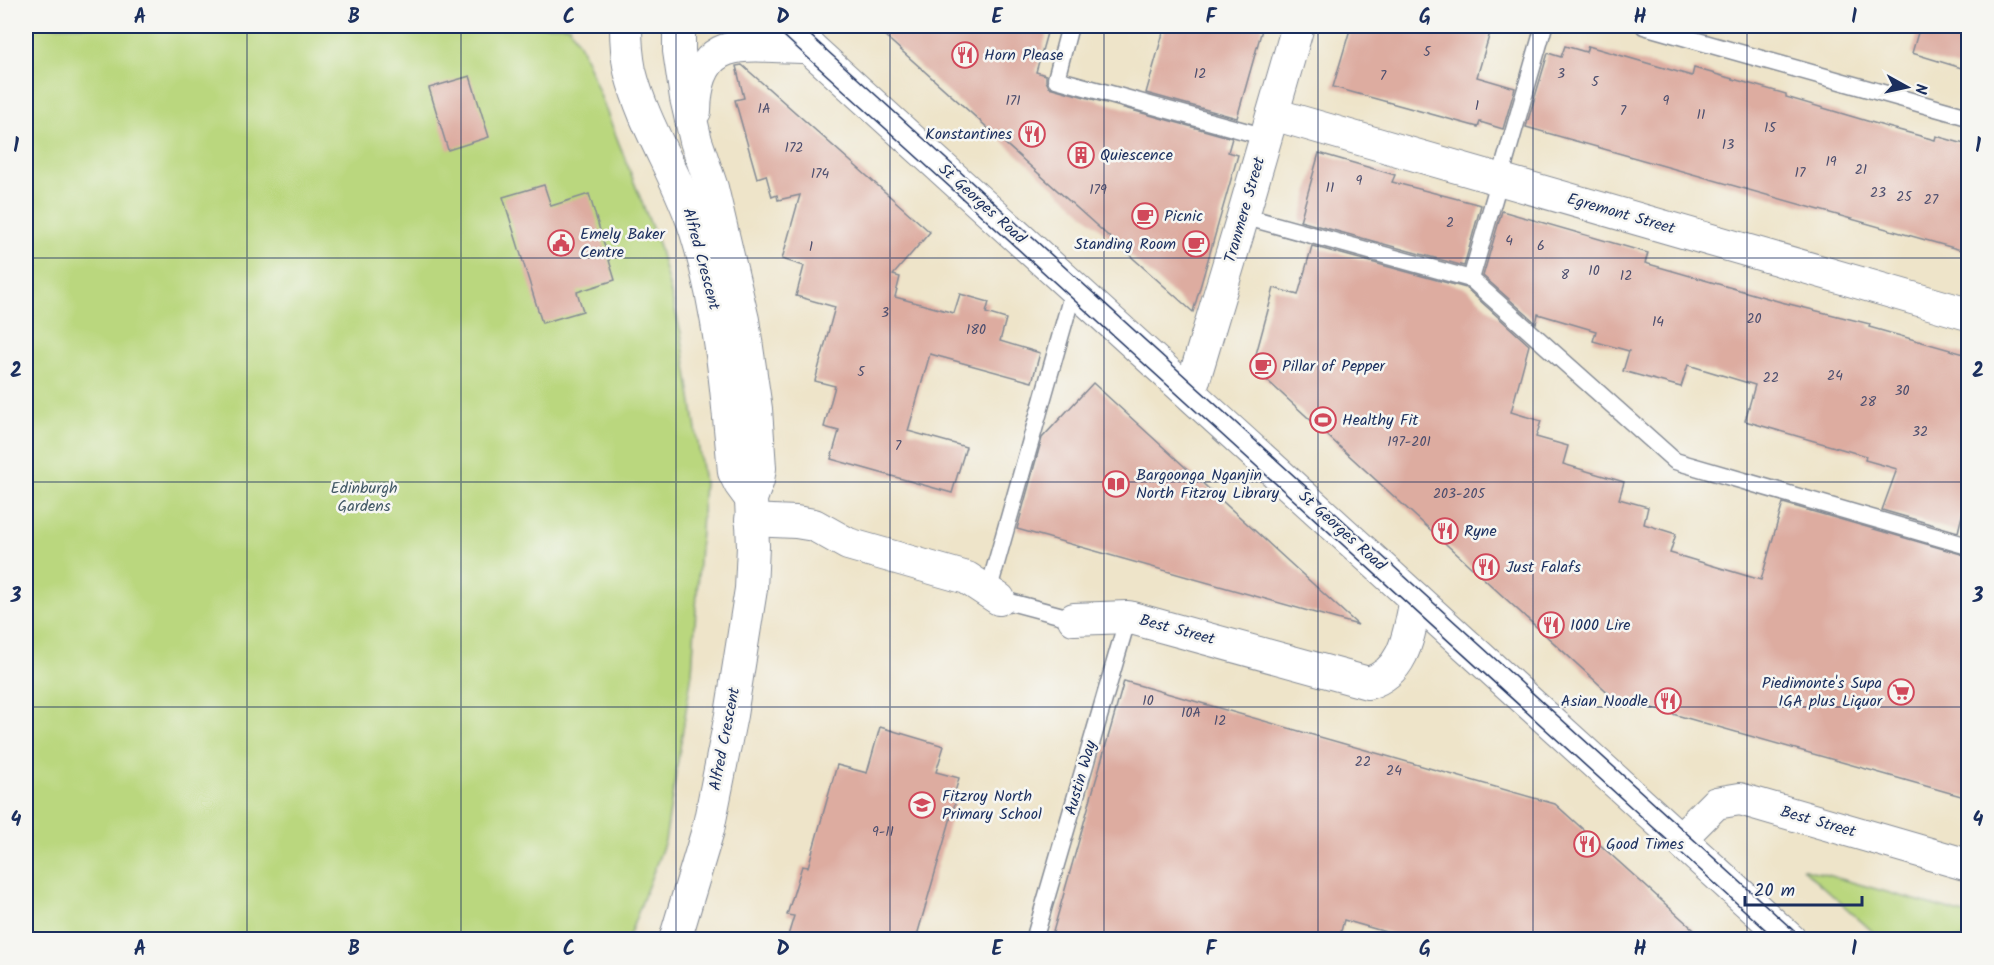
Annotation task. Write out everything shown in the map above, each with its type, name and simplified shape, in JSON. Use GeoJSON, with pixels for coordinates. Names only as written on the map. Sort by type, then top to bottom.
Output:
{"type":"FeatureCollection","features":[{"type":"Feature","properties":{"kind":"highway","name":"St Georges Road"},"geometry":{"type":"LineString","coordinates":[[786,26],[1790,939]]}},
{"type":"Feature","properties":{"kind":"street","name":"Alfred Crescent"},"geometry":{"type":"LineString","coordinates":[[626,26],[627,54],[634,85],[647,121],[682,194],[702,253],[720,339],[734,472],[751,509]]}},
{"type":"Feature","properties":{"kind":"street","name":"Alfred Crescent"},"geometry":{"type":"LineString","coordinates":[[675,939],[708,830],[732,715],[751,589],[753,546],[751,509],[758,480],[759,451],[743,320],[712,188],[696,141],[682,80],[679,26]]}},
{"type":"Feature","properties":{"kind":"street","name":"Tranmere Street"},"geometry":{"type":"LineString","coordinates":[[1190,393],[1298,26]]}},
{"type":"Feature","properties":{"kind":"street"},"geometry":{"type":"LineString","coordinates":[[696,141],[695,107],[698,82],[708,62],[718,52],[738,47],[810,47]]}},
{"type":"Feature","properties":{"kind":"street","name":"Egremont Street"},"geometry":{"type":"LineString","coordinates":[[1269,126],[1500,179],[1968,314]]}},
{"type":"Feature","properties":{"kind":"street","name":"Best Street"},"geometry":{"type":"LineString","coordinates":[[751,509],[814,525],[848,543],[967,578],[994,595]]}},
{"type":"Feature","properties":{"kind":"street","name":"Best Street"},"geometry":{"type":"LineString","coordinates":[[1074,619],[1128,616],[1368,683],[1388,675],[1400,658],[1416,598]]}},
{"type":"Feature","properties":{"kind":"street","name":"Best Street"},"geometry":{"type":"LineString","coordinates":[[1680,839],[1716,803],[1740,799],[1968,865]]}},
{"type":"Feature","properties":{"kind":"lane"},"geometry":{"type":"LineString","coordinates":[[1070,26],[1056,79],[1269,126]]}},
{"type":"Feature","properties":{"kind":"lane"},"geometry":{"type":"LineString","coordinates":[[1471,279],[1544,26]]}},
{"type":"Feature","properties":{"kind":"lane"},"geometry":{"type":"LineString","coordinates":[[1644,26],[1968,117]]}},
{"type":"Feature","properties":{"kind":"lane"},"geometry":{"type":"LineString","coordinates":[[1243,216],[1471,279],[1676,461],[1966,546],[1968,528]]}},
{"type":"Feature","properties":{"kind":"lane"},"geometry":{"type":"LineString","coordinates":[[994,595],[1074,288]]}},
{"type":"Feature","properties":{"kind":"lane","name":"Best Street"},"geometry":{"type":"LineString","coordinates":[[994,595],[1074,619]]}},
{"type":"Feature","properties":{"kind":"lane","name":"Austin Way"},"geometry":{"type":"LineString","coordinates":[[1034,939],[1128,616]]}},
{"type":"Feature","properties":{"kind":"green space","name":"Edinburgh Gardens"},"geometry":{"type":"Polygon","coordinates":[[[26,26],[569,26],[583,51],[659,246],[681,333],[704,482],[692,673],[665,841],[628,939],[26,939],[26,26]]]}},
{"type":"Feature","properties":{"kind":"green space"},"geometry":{"type":"Polygon","coordinates":[[[1802,868],[1968,915],[1968,939],[1881,939],[1802,868]]]}},
{"type":"Feature","properties":{"kind":"building"},"geometry":{"type":"Polygon","coordinates":[[[874,26],[1049,26],[1036,72],[1046,75],[1049,87],[1232,138],[1228,152],[1238,155],[1193,312],[874,26]]]}},
{"type":"Feature","properties":{"kind":"building"},"geometry":{"type":"Polygon","coordinates":[[[1165,26],[1263,26],[1237,118],[1146,93],[1165,26]]]}},
{"type":"Feature","properties":{"kind":"building"},"geometry":{"type":"Polygon","coordinates":[[[1351,26],[1492,26],[1477,77],[1515,88],[1503,129],[1480,122],[1478,127],[1333,87],[1351,26]]]}},
{"type":"Feature","properties":{"kind":"building"},"geometry":{"type":"Polygon","coordinates":[[[1920,26],[1968,26],[1968,70],[1912,53],[1920,26]]]}},
{"type":"Feature","properties":{"kind":"building"},"geometry":{"type":"Polygon","coordinates":[[[1565,46],[1586,52],[1588,46],[1692,76],[1694,68],[1786,94],[1786,97],[1884,126],[1935,140],[1936,136],[1968,145],[1968,252],[1526,127],[1548,53],[1561,57],[1565,46]]]}},
{"type":"Feature","properties":{"kind":"building"},"geometry":{"type":"Polygon","coordinates":[[[742,65],[930,232],[893,275],[900,277],[895,297],[954,313],[960,294],[989,302],[986,313],[1006,319],[1000,341],[1040,353],[1032,382],[930,354],[908,431],[966,447],[952,493],[831,459],[839,431],[824,427],[835,386],[815,381],[835,307],[796,296],[804,266],[782,259],[800,195],[778,200],[777,195],[772,197],[766,175],[757,178],[735,100],[744,98],[736,66],[742,65]]]}},
{"type":"Feature","properties":{"kind":"building"},"geometry":{"type":"Polygon","coordinates":[[[470,76],[489,137],[448,150],[429,88],[470,76]]]}},
{"type":"Feature","properties":{"kind":"building"},"geometry":{"type":"Polygon","coordinates":[[[1319,153],[1395,175],[1392,182],[1481,205],[1464,266],[1300,221],[1319,153]]]}},
{"type":"Feature","properties":{"kind":"building","name":"Emely Baker Centre"},"geometry":{"type":"Polygon","coordinates":[[[544,185],[551,206],[589,194],[615,280],[577,292],[583,311],[542,323],[503,197],[544,185]]]}},
{"type":"Feature","properties":{"kind":"building"},"geometry":{"type":"Polygon","coordinates":[[[1502,211],[1648,253],[1645,263],[1781,302],[1870,324],[1869,327],[1968,355],[1968,491],[1958,532],[1882,510],[1897,469],[1865,460],[1866,456],[1745,421],[1755,385],[1688,365],[1681,387],[1623,371],[1629,351],[1593,341],[1596,331],[1538,314],[1536,323],[1483,276],[1502,211]]]}},
{"type":"Feature","properties":{"kind":"building"},"geometry":{"type":"Polygon","coordinates":[[[1312,246],[1466,288],[1529,345],[1511,412],[1541,421],[1536,437],[1568,446],[1563,464],[1624,482],[1619,499],[1648,507],[1644,524],[1676,534],[1670,553],[1761,580],[1783,503],[1968,556],[1968,798],[1613,697],[1258,372],[1255,358],[1274,288],[1298,295],[1312,246]]]}},
{"type":"Feature","properties":{"kind":"building","name":"Bargoonga Nganjin North Fitzroy Library"},"geometry":{"type":"Polygon","coordinates":[[[1093,383],[1358,625],[1017,529],[1042,438],[1093,383]]]}},
{"type":"Feature","properties":{"kind":"building"},"geometry":{"type":"Polygon","coordinates":[[[1124,681],[1555,804],[1704,939],[1410,939],[1344,920],[1339,939],[1051,939],[1124,681]]]}},
{"type":"Feature","properties":{"kind":"building"},"geometry":{"type":"Polygon","coordinates":[[[880,727],[944,746],[936,772],[959,778],[953,799],[956,800],[916,939],[787,939],[794,916],[787,915],[802,866],[808,867],[837,765],[867,773],[880,727]]]}},
{"type":"Feature","properties":{"kind":"tram line"},"geometry":{"type":"LineString","coordinates":[[773,26],[1777,940]]}},
{"type":"Feature","properties":{"kind":"tram line"},"geometry":{"type":"LineString","coordinates":[[800,26],[1804,940]]}},
{"type":"Feature","properties":{"kind":"place","name":"Horn Please"},"geometry":{"type":"Point","coordinates":[965,55]}},
{"type":"Feature","properties":{"kind":"place","name":"Konstantines"},"geometry":{"type":"Point","coordinates":[1032,134]}},
{"type":"Feature","properties":{"kind":"place","name":"Quiescence"},"geometry":{"type":"Point","coordinates":[1081,155]}},
{"type":"Feature","properties":{"kind":"place","name":"Picnic"},"geometry":{"type":"Point","coordinates":[1145,216]}},
{"type":"Feature","properties":{"kind":"place","name":"Emely Baker Centre"},"geometry":{"type":"Point","coordinates":[561,243]}},
{"type":"Feature","properties":{"kind":"place","name":"Standing Room"},"geometry":{"type":"Point","coordinates":[1196,244]}},
{"type":"Feature","properties":{"kind":"place","name":"Pillar of Pepper"},"geometry":{"type":"Point","coordinates":[1263,366]}},
{"type":"Feature","properties":{"kind":"place","name":"Healthy Fit"},"geometry":{"type":"Point","coordinates":[1323,420]}},
{"type":"Feature","properties":{"kind":"place","name":"Bargoonga Nganjin North Fitzroy Library"},"geometry":{"type":"Point","coordinates":[1116,484]}},
{"type":"Feature","properties":{"kind":"place","name":"Ryne"},"geometry":{"type":"Point","coordinates":[1445,531]}},
{"type":"Feature","properties":{"kind":"place","name":"Just Falafs"},"geometry":{"type":"Point","coordinates":[1486,567]}},
{"type":"Feature","properties":{"kind":"place","name":"1000 Lire"},"geometry":{"type":"Point","coordinates":[1551,625]}},
{"type":"Feature","properties":{"kind":"place","name":"Piedimonte's Supa IGA plus Liquor"},"geometry":{"type":"Point","coordinates":[1901,692]}},
{"type":"Feature","properties":{"kind":"place","name":"Asian Noodle"},"geometry":{"type":"Point","coordinates":[1668,701]}},
{"type":"Feature","properties":{"kind":"place","name":"Fitzroy North Primary School"},"geometry":{"type":"Point","coordinates":[922,805]}},
{"type":"Feature","properties":{"kind":"place","name":"Good Times"},"geometry":{"type":"Point","coordinates":[1587,844]}}]}
